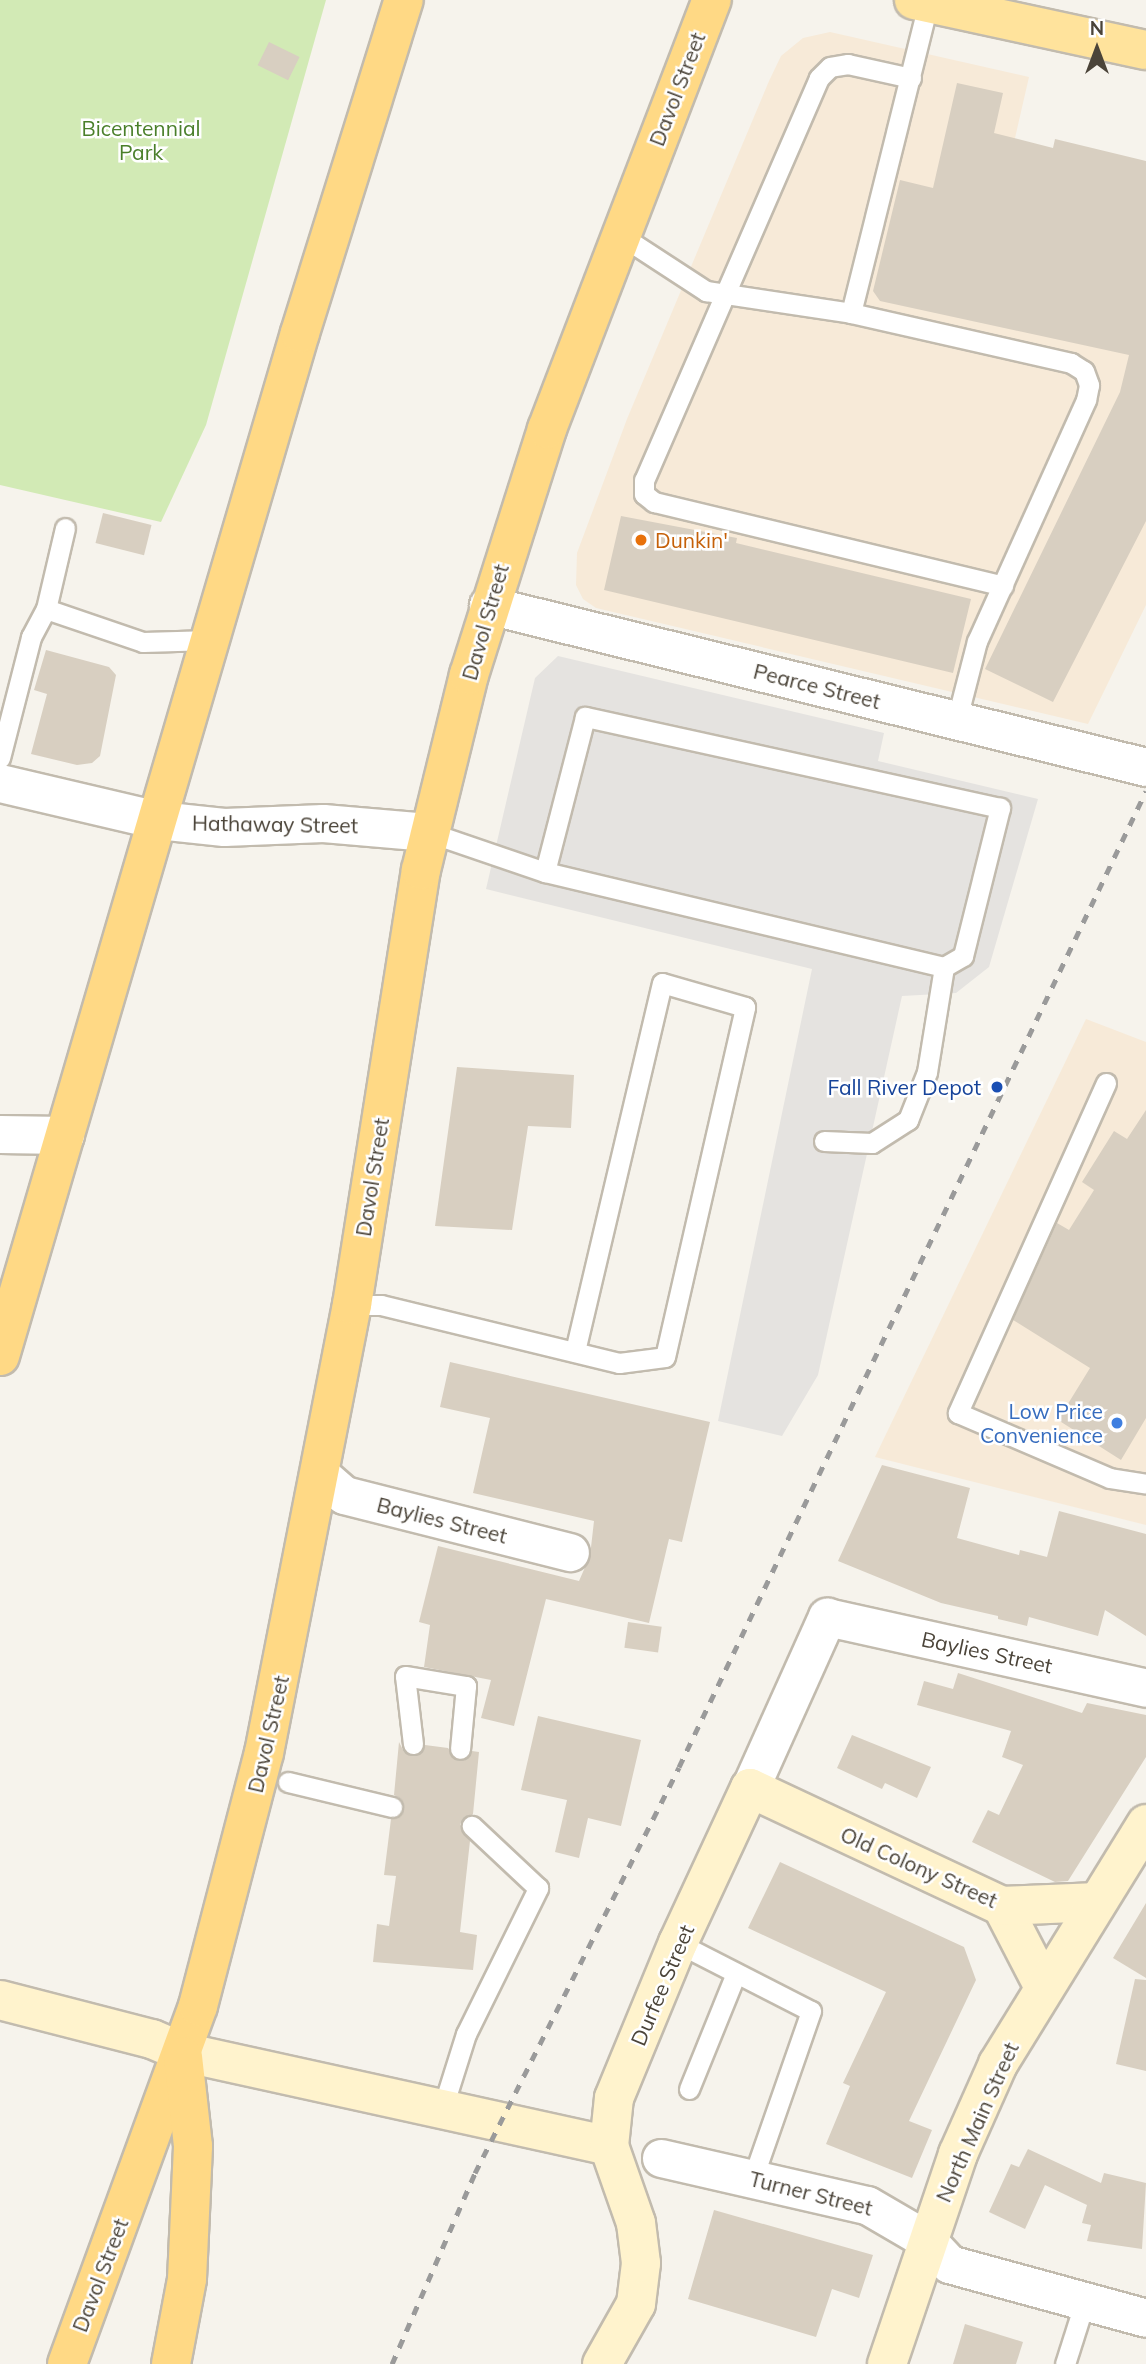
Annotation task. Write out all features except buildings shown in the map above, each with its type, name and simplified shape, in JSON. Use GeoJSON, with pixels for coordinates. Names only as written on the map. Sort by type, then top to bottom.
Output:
{"type":"FeatureCollection","features":[{"type":"Feature","properties":{"kind":"highway"},"geometry":{"type":"LineString","coordinates":[[0,1356],[300,333],[404,0]]}},
{"type":"Feature","properties":{"kind":"highway","name":"Davol Street"},"geometry":{"type":"LineString","coordinates":[[67,2364],[182,2052],[217,1940],[264,1753],[321,1475],[352,1305],[428,832],[488,605],[534,464],[712,0]]}},
{"type":"Feature","properties":{"kind":"highway"},"geometry":{"type":"LineString","coordinates":[[171,2364],[187,2279],[193,2146],[182,2052]]}},
{"type":"Feature","properties":{"kind":"main road"},"geometry":{"type":"LineString","coordinates":[[943,3],[1146,50]]}},
{"type":"Feature","properties":{"kind":"main road","name":"Old Colony Street"},"geometry":{"type":"LineString","coordinates":[[750,1788],[1002,1906],[1097,1902]]}},
{"type":"Feature","properties":{"kind":"main road","name":"Durfee Street"},"geometry":{"type":"LineString","coordinates":[[602,2364],[636,2304],[641,2263],[636,2223],[609,2146],[614,2098],[678,1943],[750,1788]]}},
{"type":"Feature","properties":{"kind":"main road","name":"North Main Street"},"geometry":{"type":"LineString","coordinates":[[887,2364],[958,2154],[998,2064],[1043,1985],[1146,1824]]}},
{"type":"Feature","properties":{"kind":"main road"},"geometry":{"type":"LineString","coordinates":[[1002,1906],[1043,1985]]}},
{"type":"Feature","properties":{"kind":"main road"},"geometry":{"type":"LineString","coordinates":[[0,2000],[152,2039],[182,2052],[609,2146]]}},
{"type":"Feature","properties":{"kind":"street","name":"Pearce Street"},"geometry":{"type":"LineString","coordinates":[[488,605],[1146,767]]}},
{"type":"Feature","properties":{"kind":"street","name":"Hathaway Street"},"geometry":{"type":"LineString","coordinates":[[0,783],[158,820],[224,827],[323,823],[428,832]]}},
{"type":"Feature","properties":{"kind":"street"},"geometry":{"type":"LineString","coordinates":[[0,1134],[65,1135]]}},
{"type":"Feature","properties":{"kind":"street","name":"Baylies Street"},"geometry":{"type":"LineString","coordinates":[[321,1475],[344,1495],[570,1552]]}},
{"type":"Feature","properties":{"kind":"street","name":"Baylies Street"},"geometry":{"type":"LineString","coordinates":[[827,1617],[1146,1688]]}},
{"type":"Feature","properties":{"kind":"street","name":"Durfee Street"},"geometry":{"type":"LineString","coordinates":[[750,1788],[827,1617]]}},
{"type":"Feature","properties":{"kind":"street","name":"Turner Street"},"geometry":{"type":"LineString","coordinates":[[661,2158],[867,2205],[928,2240],[949,2264],[1146,2318]]}},
{"type":"Feature","properties":{"kind":"lane"},"geometry":{"type":"LineString","coordinates":[[851,313],[911,78],[943,3]]}},
{"type":"Feature","properties":{"kind":"lane"},"geometry":{"type":"LineString","coordinates":[[911,78],[848,64],[824,72],[725,292],[645,480],[648,500],[1003,586]]}},
{"type":"Feature","properties":{"kind":"lane"},"geometry":{"type":"LineString","coordinates":[[620,235],[706,291],[851,313],[1071,363],[1084,371],[1089,385],[1086,400],[977,641],[957,722]]}},
{"type":"Feature","properties":{"kind":"lane"},"geometry":{"type":"LineString","coordinates":[[0,758],[31,637],[46,609],[65,528]]}},
{"type":"Feature","properties":{"kind":"lane"},"geometry":{"type":"LineString","coordinates":[[46,609],[143,642],[211,640]]}},
{"type":"Feature","properties":{"kind":"lane"},"geometry":{"type":"LineString","coordinates":[[428,832],[545,872],[944,967],[963,956],[1000,808],[585,717],[545,872]]}},
{"type":"Feature","properties":{"kind":"lane"},"geometry":{"type":"LineString","coordinates":[[824,1142],[872,1143],[908,1120],[928,1072],[944,967]]}},
{"type":"Feature","properties":{"kind":"lane"},"geometry":{"type":"LineString","coordinates":[[352,1305],[381,1305],[619,1363],[665,1357],[745,1007],[662,984],[575,1352]]}},
{"type":"Feature","properties":{"kind":"lane"},"geometry":{"type":"LineString","coordinates":[[1106,1083],[958,1412],[1110,1478],[1146,1484]]}},
{"type":"Feature","properties":{"kind":"lane"},"geometry":{"type":"LineString","coordinates":[[413,1744],[405,1676],[466,1686],[460,1749]]}},
{"type":"Feature","properties":{"kind":"lane"},"geometry":{"type":"LineString","coordinates":[[288,1782],[392,1807]]}},
{"type":"Feature","properties":{"kind":"lane"},"geometry":{"type":"LineString","coordinates":[[442,2110],[467,2034],[538,1888],[472,1826]]}},
{"type":"Feature","properties":{"kind":"lane"},"geometry":{"type":"LineString","coordinates":[[678,1943],[811,2011],[753,2178]]}},
{"type":"Feature","properties":{"kind":"lane"},"geometry":{"type":"LineString","coordinates":[[689,2089],[736,1973]]}},
{"type":"Feature","properties":{"kind":"lane"},"geometry":{"type":"LineString","coordinates":[[1065,2364],[1086,2301]]}},
{"type":"Feature","properties":{"kind":"shaded area"},"geometry":{"type":"Polygon","coordinates":[[[830,32],[1029,77],[995,225],[1146,260],[1146,605],[1088,724],[596,608],[583,599],[576,585],[577,553],[627,419],[769,81],[781,56],[803,38],[830,32]]]}},
{"type":"Feature","properties":{"kind":"shaded area"},"geometry":{"type":"Polygon","coordinates":[[[558,656],[884,733],[878,761],[1038,799],[989,967],[956,993],[902,996],[818,1375],[782,1436],[718,1421],[812,969],[486,889],[535,678],[558,656]]]}},
{"type":"Feature","properties":{"kind":"shaded area"},"geometry":{"type":"Polygon","coordinates":[[[1086,1019],[1146,1042],[1146,1525],[875,1457],[1086,1019]]]}},
{"type":"Feature","properties":{"kind":"green space","name":"Bicentennial Park"},"geometry":{"type":"Polygon","coordinates":[[[0,0],[326,0],[206,425],[161,522],[0,485],[0,0]]]}},
{"type":"Feature","properties":{"kind":"railway"},"geometry":{"type":"LineString","coordinates":[[392,2364],[475,2173],[679,1767],[1146,791]]}},
{"type":"Feature","properties":{"kind":"place","name":"Dunkin'"},"geometry":{"type":"Point","coordinates":[641,540]}},
{"type":"Feature","properties":{"kind":"place","name":"Fall River Depot"},"geometry":{"type":"Point","coordinates":[997,1087]}},
{"type":"Feature","properties":{"kind":"place","name":"Low Price Convenience"},"geometry":{"type":"Point","coordinates":[1117,1423]}}]}
